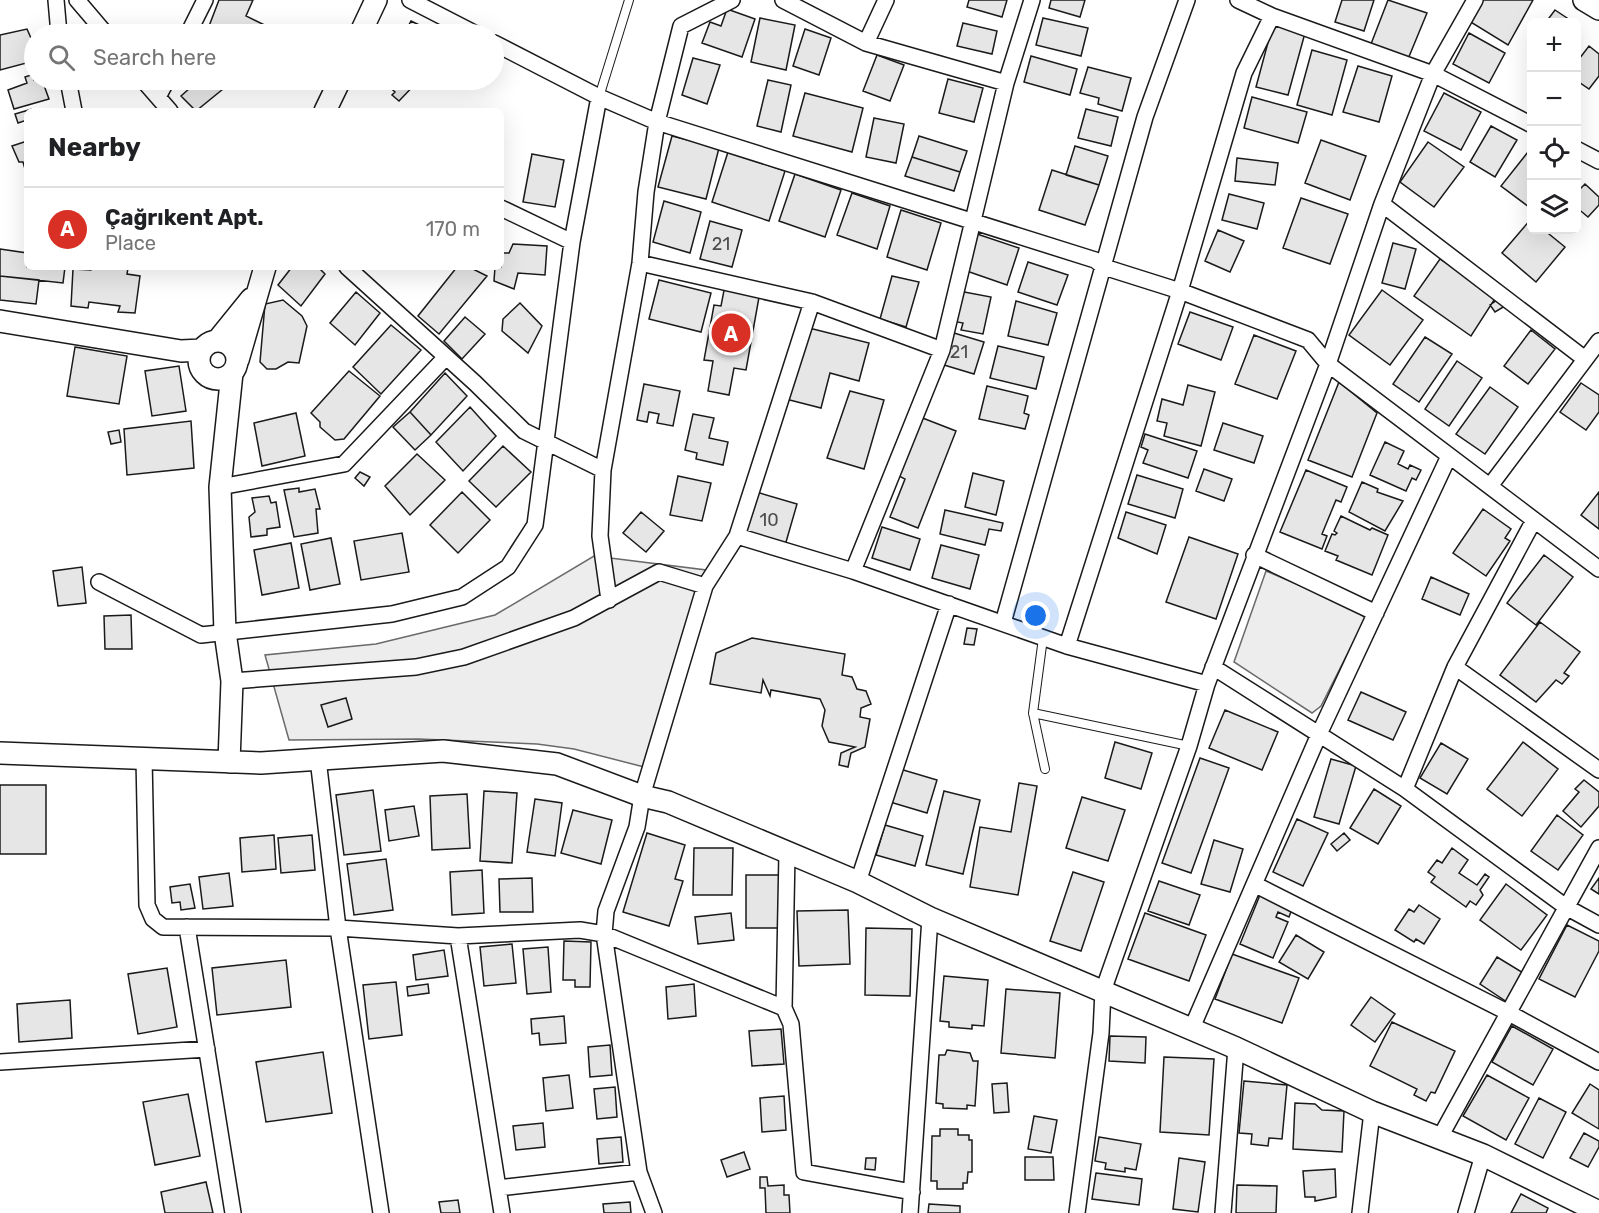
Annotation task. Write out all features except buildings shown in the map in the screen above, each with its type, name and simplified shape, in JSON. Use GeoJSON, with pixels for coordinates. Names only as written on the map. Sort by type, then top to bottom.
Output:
{"type":"FeatureCollection","features":[{"type":"Feature","properties":{"kind":"main road"},"geometry":{"type":"LineString","coordinates":[[365,24],[376,0]]}},
{"type":"Feature","properties":{"kind":"main road"},"geometry":{"type":"LineString","coordinates":[[1584,0],[1599,9]]}},
{"type":"Feature","properties":{"kind":"main road"},"geometry":{"type":"LineString","coordinates":[[326,108],[335,90]]}},
{"type":"Feature","properties":{"kind":"main road"},"geometry":{"type":"LineString","coordinates":[[229,762],[232,681],[225,632],[220,487],[225,431],[235,367],[264,270]]}},
{"type":"Feature","properties":{"kind":"main road"},"geometry":{"type":"LineString","coordinates":[[225,431],[206,376],[199,364],[209,345],[257,291]]}},
{"type":"Feature","properties":{"kind":"main road"},"geometry":{"type":"LineString","coordinates":[[0,321],[181,351],[209,345],[233,347],[235,367]]}},
{"type":"Feature","properties":{"kind":"main road"},"geometry":{"type":"LineString","coordinates":[[206,376],[220,380],[235,367]]}},
{"type":"Feature","properties":{"kind":"main road"},"geometry":{"type":"LineString","coordinates":[[0,753],[229,762],[443,751],[557,764],[642,796],[668,802],[858,882],[930,918],[1236,1048],[1372,1112],[1483,1155],[1599,1212]]}},
{"type":"Feature","properties":{"kind":"street"},"geometry":{"type":"LineString","coordinates":[[56,0],[58,24]]}},
{"type":"Feature","properties":{"kind":"street"},"geometry":{"type":"LineString","coordinates":[[77,0],[97,24]]}},
{"type":"Feature","properties":{"kind":"street"},"geometry":{"type":"LineString","coordinates":[[193,24],[205,0]]}},
{"type":"Feature","properties":{"kind":"street"},"geometry":{"type":"LineString","coordinates":[[410,0],[457,24]]}},
{"type":"Feature","properties":{"kind":"street"},"geometry":{"type":"LineString","coordinates":[[609,600],[600,536],[603,470],[640,263],[646,192],[657,122],[681,26],[732,0]]}},
{"type":"Feature","properties":{"kind":"street"},"geometry":{"type":"LineString","coordinates":[[783,0],[866,43],[1006,83]]}},
{"type":"Feature","properties":{"kind":"street"},"geometry":{"type":"LineString","coordinates":[[866,43],[886,0]]}},
{"type":"Feature","properties":{"kind":"street"},"geometry":{"type":"LineString","coordinates":[[853,571],[942,350],[1006,83],[1032,0]]}},
{"type":"Feature","properties":{"kind":"street"},"geometry":{"type":"LineString","coordinates":[[1003,623],[1144,117],[1187,0]]}},
{"type":"Feature","properties":{"kind":"street"},"geometry":{"type":"LineString","coordinates":[[1238,0],[1272,15],[1433,74],[1527,122]]}},
{"type":"Feature","properties":{"kind":"street"},"geometry":{"type":"LineString","coordinates":[[1077,1213],[1101,1033],[1103,991],[1189,746],[1213,667],[1328,364],[1382,204],[1433,74],[1475,0]]}},
{"type":"Feature","properties":{"kind":"street"},"geometry":{"type":"LineString","coordinates":[[1067,646],[1180,291],[1244,73],[1272,15]]}},
{"type":"Feature","properties":{"kind":"street"},"geometry":{"type":"LineString","coordinates":[[504,48],[599,97],[657,122],[1095,260],[1104,267],[1180,291],[1308,340],[1328,364],[1599,569]]}},
{"type":"Feature","properties":{"kind":"street"},"geometry":{"type":"LineString","coordinates":[[70,90],[73,108]]}},
{"type":"Feature","properties":{"kind":"street"},"geometry":{"type":"LineString","coordinates":[[152,90],[167,108]]}},
{"type":"Feature","properties":{"kind":"street"},"geometry":{"type":"LineString","coordinates":[[158,97],[161,90]]}},
{"type":"Feature","properties":{"kind":"street"},"geometry":{"type":"LineString","coordinates":[[99,582],[201,635],[392,614],[462,597],[508,567],[535,525],[548,443],[573,242],[599,97]]}},
{"type":"Feature","properties":{"kind":"street"},"geometry":{"type":"LineString","coordinates":[[1581,151],[1599,160]]}},
{"type":"Feature","properties":{"kind":"street"},"geometry":{"type":"LineString","coordinates":[[1382,204],[1585,359]]}},
{"type":"Feature","properties":{"kind":"street"},"geometry":{"type":"LineString","coordinates":[[504,209],[573,242]]}},
{"type":"Feature","properties":{"kind":"street"},"geometry":{"type":"LineString","coordinates":[[640,263],[812,302],[942,350]]}},
{"type":"Feature","properties":{"kind":"street"},"geometry":{"type":"LineString","coordinates":[[350,270],[475,383],[524,431],[603,470]]}},
{"type":"Feature","properties":{"kind":"street"},"geometry":{"type":"LineString","coordinates":[[654,1213],[639,1172],[604,934],[606,911],[637,827],[642,796],[705,586],[737,536],[812,302]]}},
{"type":"Feature","properties":{"kind":"street"},"geometry":{"type":"LineString","coordinates":[[1490,486],[1599,341]]}},
{"type":"Feature","properties":{"kind":"street"},"geometry":{"type":"LineString","coordinates":[[220,487],[344,464],[446,358]]}},
{"type":"Feature","properties":{"kind":"street"},"geometry":{"type":"LineString","coordinates":[[1191,1030],[1256,885],[1320,732],[1449,456]]}},
{"type":"Feature","properties":{"kind":"street"},"geometry":{"type":"LineString","coordinates":[[1405,789],[1455,668],[1534,520]]}},
{"type":"Feature","properties":{"kind":"street"},"geometry":{"type":"LineString","coordinates":[[737,536],[853,571],[1067,646],[1207,684]]}},
{"type":"Feature","properties":{"kind":"street"},"geometry":{"type":"LineString","coordinates":[[1254,555],[1376,613]]}},
{"type":"Feature","properties":{"kind":"street"},"geometry":{"type":"LineString","coordinates":[[232,681],[416,667],[464,657],[574,618],[659,572],[705,586]]}},
{"type":"Feature","properties":{"kind":"street"},"geometry":{"type":"LineString","coordinates":[[858,882],[948,604]]}},
{"type":"Feature","properties":{"kind":"street"},"geometry":{"type":"LineString","coordinates":[[1213,667],[1320,732],[1405,789],[1566,907],[1599,925]]}},
{"type":"Feature","properties":{"kind":"street"},"geometry":{"type":"LineString","coordinates":[[1455,668],[1599,770]]}},
{"type":"Feature","properties":{"kind":"street"},"geometry":{"type":"LineString","coordinates":[[144,758],[147,905],[153,919],[163,927],[338,928],[458,936],[580,930],[604,934],[784,1008]]}},
{"type":"Feature","properties":{"kind":"street"},"geometry":{"type":"LineString","coordinates":[[318,759],[338,928],[381,1213]]}},
{"type":"Feature","properties":{"kind":"street"},"geometry":{"type":"LineString","coordinates":[[1439,1139],[1599,848]]}},
{"type":"Feature","properties":{"kind":"street"},"geometry":{"type":"LineString","coordinates":[[787,853],[784,1008],[791,1024],[804,1172],[912,1192]]}},
{"type":"Feature","properties":{"kind":"street"},"geometry":{"type":"LineString","coordinates":[[1256,885],[1507,1012],[1599,1062]]}},
{"type":"Feature","properties":{"kind":"street"},"geometry":{"type":"LineString","coordinates":[[910,1213],[920,1035],[930,918]]}},
{"type":"Feature","properties":{"kind":"street"},"geometry":{"type":"LineString","coordinates":[[187,927],[233,1213]]}},
{"type":"Feature","properties":{"kind":"street"},"geometry":{"type":"LineString","coordinates":[[458,936],[502,1213]]}},
{"type":"Feature","properties":{"kind":"street"},"geometry":{"type":"LineString","coordinates":[[1223,1213],[1236,1048]]}},
{"type":"Feature","properties":{"kind":"street"},"geometry":{"type":"LineString","coordinates":[[0,1062],[207,1049]]}},
{"type":"Feature","properties":{"kind":"street"},"geometry":{"type":"LineString","coordinates":[[1360,1213],[1372,1112]]}},
{"type":"Feature","properties":{"kind":"street"},"geometry":{"type":"LineString","coordinates":[[1466,1213],[1483,1155]]}},
{"type":"Feature","properties":{"kind":"street"},"geometry":{"type":"LineString","coordinates":[[498,1188],[639,1172]]}},
{"type":"Feature","properties":{"kind":"lane"},"geometry":{"type":"LineString","coordinates":[[599,97],[611,65],[628,0]]}},
{"type":"Feature","properties":{"kind":"lane"},"geometry":{"type":"LineString","coordinates":[[1043,638],[1033,713],[1045,769]]}},
{"type":"Feature","properties":{"kind":"lane"},"geometry":{"type":"LineString","coordinates":[[1033,713],[1189,746]]}},
{"type":"Feature","properties":{"kind":"shaded area"},"geometry":{"type":"Polygon","coordinates":[[[594,556],[706,570],[652,769],[574,749],[537,744],[419,739],[289,740],[265,655],[376,644],[495,615],[594,556]]]}},
{"type":"Feature","properties":{"kind":"shaded area"},"geometry":{"type":"Polygon","coordinates":[[[1266,571],[1360,611],[1365,619],[1321,706],[1312,713],[1234,662],[1266,571]]]}},
{"type":"Feature","properties":{"kind":"place","name":"Çağrıkent Apt."},"geometry":{"type":"Point","coordinates":[731,333]}}]}
